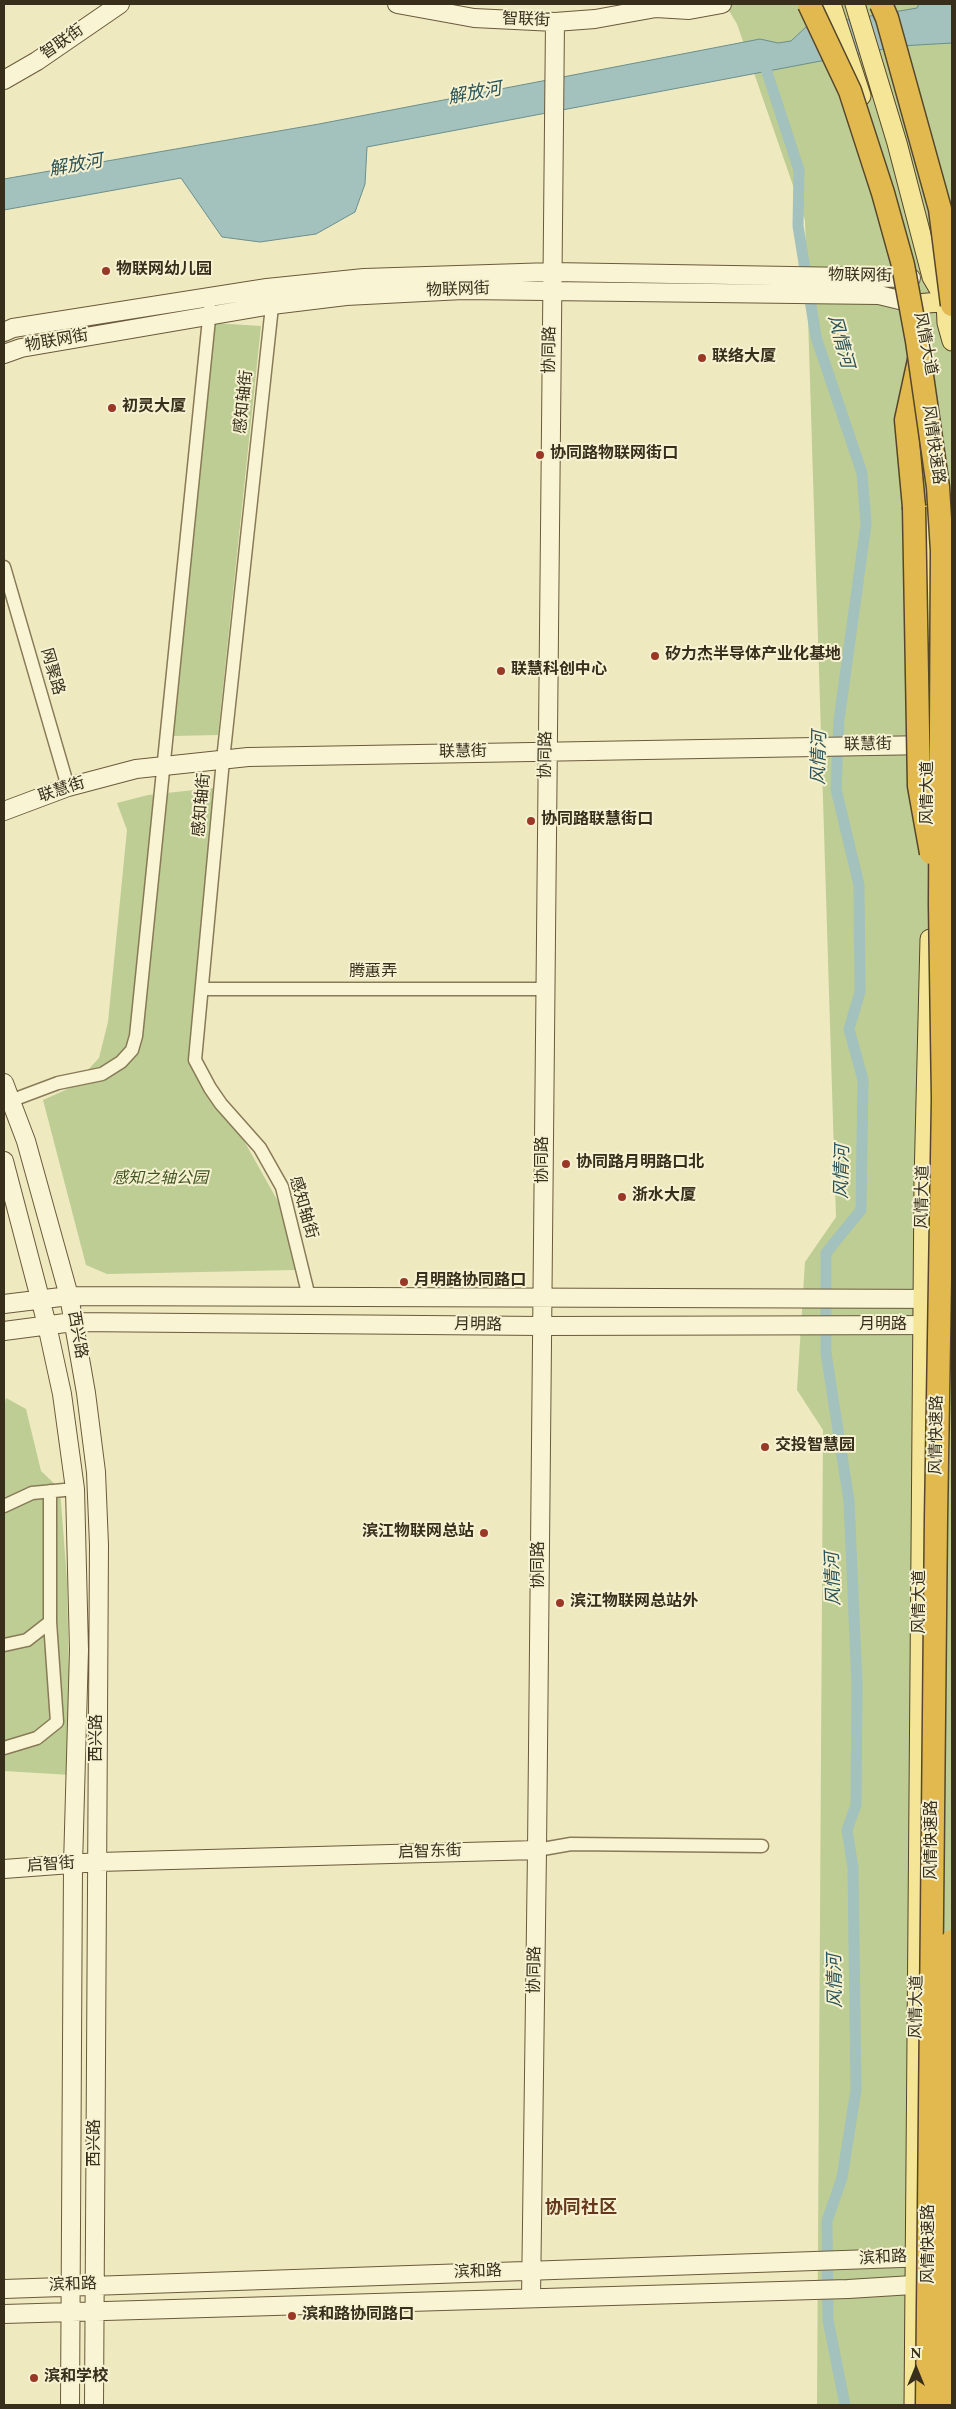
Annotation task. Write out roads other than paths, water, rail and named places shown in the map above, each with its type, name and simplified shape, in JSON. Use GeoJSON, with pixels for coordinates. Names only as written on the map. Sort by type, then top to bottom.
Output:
{"type":"FeatureCollection","features":[{"type":"Feature","properties":{"kind":"highway","name":"风情快速路"},"geometry":{"type":"LineString","coordinates":[[809,4],[850,91],[883,194],[902,265],[919,351],[938,486],[942,551],[940,905],[943,1099],[936,1538],[928,2405]]}},
{"type":"Feature","properties":{"kind":"highway"},"geometry":{"type":"LineString","coordinates":[[880,4],[890,27],[940,209],[951,304]]}},
{"type":"Feature","properties":{"kind":"highway"},"geometry":{"type":"LineString","coordinates":[[922,342],[906,420],[914,507],[919,786],[940,905]]}},
{"type":"Feature","properties":{"kind":"highway","name":"风情快速路"},"geometry":{"type":"LineString","coordinates":[[948,2405],[952,1941]]}},
{"type":"Feature","properties":{"kind":"main road","name":"风情大道"},"geometry":{"type":"LineString","coordinates":[[831,4],[853,71],[906,252],[935,401],[930,525],[930,947],[924,1182],[914,2405]]}},
{"type":"Feature","properties":{"kind":"main road","name":"风情大道"},"geometry":{"type":"LineString","coordinates":[[855,4],[877,72],[932,276],[951,304],[947,323],[952,341]]}},
{"type":"Feature","properties":{"kind":"main road"},"geometry":{"type":"LineString","coordinates":[[911,278],[952,276]]}},
{"type":"Feature","properties":{"kind":"main road"},"geometry":{"type":"LineString","coordinates":[[916,304],[951,304]]}},
{"type":"Feature","properties":{"kind":"street","name":"智联街"},"geometry":{"type":"LineString","coordinates":[[4,80],[37,61],[120,4]]}},
{"type":"Feature","properties":{"kind":"street","name":"智联街"},"geometry":{"type":"LineString","coordinates":[[397,4],[474,18],[555,22],[595,19],[658,6],[689,10],[722,4]]}},
{"type":"Feature","properties":{"kind":"street","name":"协同路"},"geometry":{"type":"LineString","coordinates":[[530,2298],[532,2271],[537,1850],[555,22]]}},
{"type":"Feature","properties":{"kind":"street","name":"物联网街"},"geometry":{"type":"LineString","coordinates":[[4,332],[13,328],[211,297],[364,278],[552,272],[799,285]]}},
{"type":"Feature","properties":{"kind":"street","name":"物联网街"},"geometry":{"type":"LineString","coordinates":[[4,354],[21,348],[209,315],[346,296],[453,290],[824,285],[911,278]]}},
{"type":"Feature","properties":{"kind":"street","name":"物联网街"},"geometry":{"type":"LineString","coordinates":[[824,285],[916,304]]}},
{"type":"Feature","properties":{"kind":"street","name":"感知轴街"},"geometry":{"type":"LineString","coordinates":[[274,288],[223,760],[195,1060],[221,1104],[260,1148],[282,1187],[309,1297]]}},
{"type":"Feature","properties":{"kind":"street"},"geometry":{"type":"LineString","coordinates":[[10,1101],[58,1083],[102,1074],[121,1062],[132,1050],[136,1036],[211,297]]}},
{"type":"Feature","properties":{"kind":"street","name":"网聚路"},"geometry":{"type":"LineString","coordinates":[[4,567],[68,787]]}},
{"type":"Feature","properties":{"kind":"street","name":"联慧街"},"geometry":{"type":"LineString","coordinates":[[4,811],[68,787],[136,769],[258,757],[929,745]]}},
{"type":"Feature","properties":{"kind":"street","name":"腾蕙弄"},"geometry":{"type":"LineString","coordinates":[[202,989],[545,989]]}},
{"type":"Feature","properties":{"kind":"street","name":"西兴路"},"geometry":{"type":"LineString","coordinates":[[4,1084],[26,1141],[69,1296],[86,1392],[96,1472],[98,1518],[98,1862],[94,2405]]}},
{"type":"Feature","properties":{"kind":"street","name":"西兴路"},"geometry":{"type":"LineString","coordinates":[[4,1161],[62,1394],[75,1489],[79,1650],[73,1865],[70,2405]]}},
{"type":"Feature","properties":{"kind":"street","name":"月明路"},"geometry":{"type":"LineString","coordinates":[[4,1304],[69,1296],[842,1297],[952,1299]]}},
{"type":"Feature","properties":{"kind":"street","name":"月明路"},"geometry":{"type":"LineString","coordinates":[[4,1331],[73,1322],[541,1326],[952,1325]]}},
{"type":"Feature","properties":{"kind":"street"},"geometry":{"type":"LineString","coordinates":[[4,1506],[32,1493],[75,1489]]}},
{"type":"Feature","properties":{"kind":"street"},"geometry":{"type":"LineString","coordinates":[[4,1748],[37,1738],[57,1722],[50,1622],[50,1491]]}},
{"type":"Feature","properties":{"kind":"street"},"geometry":{"type":"LineString","coordinates":[[4,1645],[27,1640],[50,1622]]}},
{"type":"Feature","properties":{"kind":"street","name":"启智东街"},"geometry":{"type":"LineString","coordinates":[[98,1862],[537,1850],[571,1844],[762,1846]]}},
{"type":"Feature","properties":{"kind":"street","name":"启智街"},"geometry":{"type":"LineString","coordinates":[[4,1869],[98,1862]]}},
{"type":"Feature","properties":{"kind":"street","name":"滨和路"},"geometry":{"type":"LineString","coordinates":[[4,2289],[952,2256]]}},
{"type":"Feature","properties":{"kind":"street","name":"滨和路"},"geometry":{"type":"LineString","coordinates":[[4,2314],[848,2288],[952,2282]]}},
{"type":"Feature","properties":{"kind":"water","name":"解放河"},"geometry":{"type":"Polygon","coordinates":[[[919,4],[952,4],[952,43],[900,46],[367,147],[365,184],[355,212],[316,234],[260,242],[222,237],[181,178],[4,210],[4,179],[319,124],[760,39],[778,43],[791,41],[806,27],[917,8],[919,4]]]}},
{"type":"Feature","properties":{"kind":"waterway","name":"风情河"},"geometry":{"type":"LineString","coordinates":[[763,60],[799,170],[798,226],[816,337],[862,473],[866,524],[839,720],[836,789],[859,885],[860,992],[849,1029],[863,1080],[861,1210],[826,1253],[826,1353],[849,1501],[857,1684],[856,1805],[847,1830],[853,1868],[856,2090],[842,2178],[827,2221],[828,2320],[845,2405]]}},
{"type":"Feature","properties":{"kind":"place","name":"物联网幼儿园"},"geometry":{"type":"Point","coordinates":[106,271]}},
{"type":"Feature","properties":{"kind":"place","name":"联络大厦"},"geometry":{"type":"Point","coordinates":[702,358]}},
{"type":"Feature","properties":{"kind":"place","name":"初灵大厦"},"geometry":{"type":"Point","coordinates":[112,408]}},
{"type":"Feature","properties":{"kind":"place","name":"协同路物联网街口"},"geometry":{"type":"Point","coordinates":[540,455]}},
{"type":"Feature","properties":{"kind":"place","name":"矽力杰半导体产业化基地"},"geometry":{"type":"Point","coordinates":[655,656]}},
{"type":"Feature","properties":{"kind":"place","name":"联慧科创中心"},"geometry":{"type":"Point","coordinates":[501,671]}},
{"type":"Feature","properties":{"kind":"place","name":"协同路联慧街口"},"geometry":{"type":"Point","coordinates":[531,821]}},
{"type":"Feature","properties":{"kind":"place","name":"协同路月明路口北"},"geometry":{"type":"Point","coordinates":[566,1164]}},
{"type":"Feature","properties":{"kind":"place","name":"浙水大厦"},"geometry":{"type":"Point","coordinates":[622,1197]}},
{"type":"Feature","properties":{"kind":"place","name":"月明路协同路口"},"geometry":{"type":"Point","coordinates":[404,1282]}},
{"type":"Feature","properties":{"kind":"place","name":"交投智慧园"},"geometry":{"type":"Point","coordinates":[765,1447]}},
{"type":"Feature","properties":{"kind":"place","name":"滨江物联网总站"},"geometry":{"type":"Point","coordinates":[484,1533]}},
{"type":"Feature","properties":{"kind":"place","name":"滨江物联网总站外"},"geometry":{"type":"Point","coordinates":[560,1603]}},
{"type":"Feature","properties":{"kind":"place","name":"滨和路协同路口"},"geometry":{"type":"Point","coordinates":[292,2316]}},
{"type":"Feature","properties":{"kind":"place","name":"滨和学校"},"geometry":{"type":"Point","coordinates":[34,2378]}},
{"type":"Feature","properties":{"kind":"district","name":"协同社区"},"geometry":{"type":"Point","coordinates":[581,2209]}},
{"type":"Feature","properties":{"kind":"park label","name":"感知之轴公园"},"geometry":{"type":"Point","coordinates":[160,1180]}}]}
